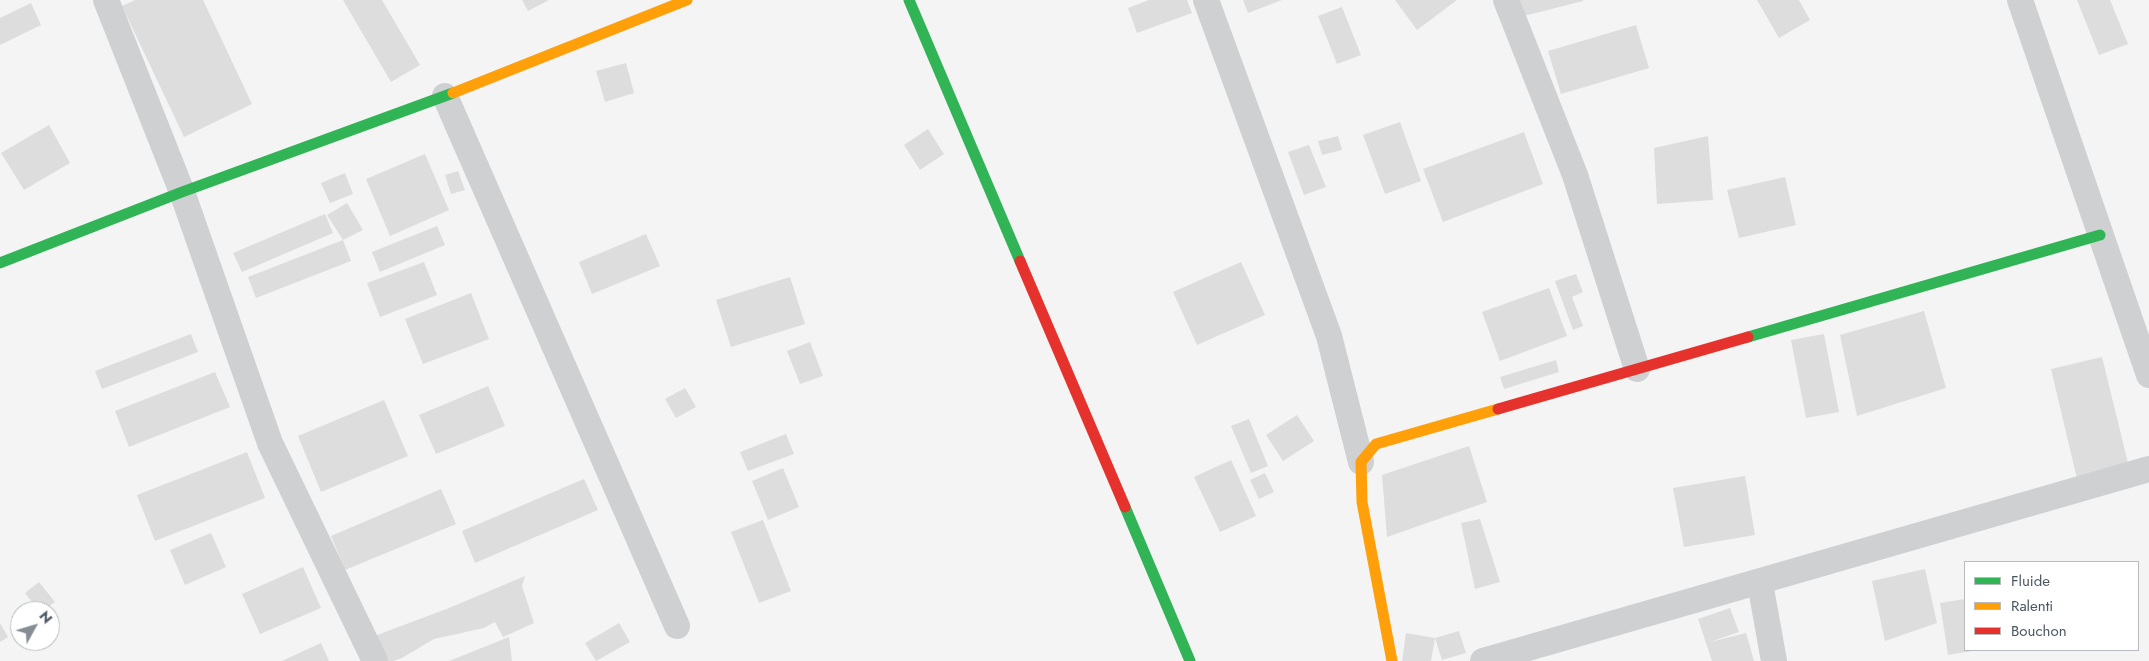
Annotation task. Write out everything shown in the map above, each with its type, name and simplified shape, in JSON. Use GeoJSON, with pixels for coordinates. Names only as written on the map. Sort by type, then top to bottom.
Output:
{"type":"FeatureCollection","features":[{"type":"Feature","properties":{"kind":"street"},"geometry":{"type":"LineString","coordinates":[[106,0],[182,192],[270,443],[375,661]]}},
{"type":"Feature","properties":{"kind":"street"},"geometry":{"type":"LineString","coordinates":[[0,264],[182,192],[445,96],[687,0]]}},
{"type":"Feature","properties":{"kind":"street"},"geometry":{"type":"LineString","coordinates":[[909,0],[1190,661]]}},
{"type":"Feature","properties":{"kind":"street"},"geometry":{"type":"LineString","coordinates":[[1206,0],[1329,336],[1362,462],[1362,502],[1392,661]]}},
{"type":"Feature","properties":{"kind":"street"},"geometry":{"type":"LineString","coordinates":[[1506,0],[1575,175],[1637,369]]}},
{"type":"Feature","properties":{"kind":"street"},"geometry":{"type":"LineString","coordinates":[[2020,0],[2149,375]]}},
{"type":"Feature","properties":{"kind":"street"},"geometry":{"type":"LineString","coordinates":[[445,96],[676,626]]}},
{"type":"Feature","properties":{"kind":"street"},"geometry":{"type":"LineString","coordinates":[[1362,462],[1376,444],[2100,234]]}},
{"type":"Feature","properties":{"kind":"street"},"geometry":{"type":"LineString","coordinates":[[1483,661],[1760,583],[2149,469]]}},
{"type":"Feature","properties":{"kind":"street"},"geometry":{"type":"LineString","coordinates":[[1760,583],[1774,661]]}},
{"type":"Feature","properties":{"kind":"building"},"geometry":{"type":"Polygon","coordinates":[[[135,0],[203,0],[252,104],[184,137],[122,6],[135,0]]]}},
{"type":"Feature","properties":{"kind":"building"},"geometry":{"type":"Polygon","coordinates":[[[343,0],[382,0],[420,65],[391,82],[343,0]]]}},
{"type":"Feature","properties":{"kind":"building"},"geometry":{"type":"Polygon","coordinates":[[[522,0],[549,0],[528,11],[522,0]]]}},
{"type":"Feature","properties":{"kind":"building"},"geometry":{"type":"Polygon","coordinates":[[[1149,0],[1187,0],[1192,13],[1137,33],[1128,8],[1149,0]]]}},
{"type":"Feature","properties":{"kind":"building"},"geometry":{"type":"Polygon","coordinates":[[[1243,0],[1282,0],[1248,13],[1243,0]]]}},
{"type":"Feature","properties":{"kind":"building"},"geometry":{"type":"Polygon","coordinates":[[[1395,0],[1457,0],[1417,30],[1395,0]]]}},
{"type":"Feature","properties":{"kind":"building"},"geometry":{"type":"Polygon","coordinates":[[[1519,0],[1583,0],[1583,1],[1524,16],[1519,0]]]}},
{"type":"Feature","properties":{"kind":"building"},"geometry":{"type":"Polygon","coordinates":[[[1757,0],[1799,0],[1810,20],[1779,38],[1757,0]]]}},
{"type":"Feature","properties":{"kind":"building"},"geometry":{"type":"Polygon","coordinates":[[[2077,0],[2110,0],[2128,44],[2099,55],[2077,0]]]}},
{"type":"Feature","properties":{"kind":"building"},"geometry":{"type":"Polygon","coordinates":[[[31,3],[41,25],[0,45],[0,18],[31,3]]]}},
{"type":"Feature","properties":{"kind":"building"},"geometry":{"type":"Polygon","coordinates":[[[1342,7],[1361,55],[1337,64],[1318,16],[1342,7]]]}},
{"type":"Feature","properties":{"kind":"building"},"geometry":{"type":"Polygon","coordinates":[[[1636,25],[1649,68],[1561,94],[1548,51],[1636,25]]]}},
{"type":"Feature","properties":{"kind":"building"},"geometry":{"type":"Polygon","coordinates":[[[626,63],[634,93],[605,102],[596,71],[626,63]]]}},
{"type":"Feature","properties":{"kind":"building"},"geometry":{"type":"Polygon","coordinates":[[[1400,122],[1421,181],[1385,194],[1363,135],[1400,122]]]}},
{"type":"Feature","properties":{"kind":"building"},"geometry":{"type":"Polygon","coordinates":[[[49,125],[70,163],[24,190],[1,153],[49,125]]]}},
{"type":"Feature","properties":{"kind":"building"},"geometry":{"type":"Polygon","coordinates":[[[928,129],[944,154],[920,170],[904,145],[928,129]]]}},
{"type":"Feature","properties":{"kind":"building"},"geometry":{"type":"Polygon","coordinates":[[[1524,132],[1543,184],[1443,222],[1423,169],[1524,132]]]}},
{"type":"Feature","properties":{"kind":"building"},"geometry":{"type":"Polygon","coordinates":[[[1338,136],[1342,150],[1322,155],[1318,141],[1338,136]]]}},
{"type":"Feature","properties":{"kind":"building"},"geometry":{"type":"Polygon","coordinates":[[[1708,136],[1713,200],[1657,204],[1654,148],[1708,136]]]}},
{"type":"Feature","properties":{"kind":"building"},"geometry":{"type":"Polygon","coordinates":[[[1309,145],[1326,187],[1304,195],[1288,152],[1309,145]]]}},
{"type":"Feature","properties":{"kind":"building"},"geometry":{"type":"Polygon","coordinates":[[[425,154],[449,210],[390,236],[366,179],[425,154]]]}},
{"type":"Feature","properties":{"kind":"building"},"geometry":{"type":"Polygon","coordinates":[[[458,171],[465,190],[451,194],[445,175],[458,171]]]}},
{"type":"Feature","properties":{"kind":"building"},"geometry":{"type":"Polygon","coordinates":[[[345,173],[353,194],[330,203],[321,183],[345,173]]]}},
{"type":"Feature","properties":{"kind":"building"},"geometry":{"type":"Polygon","coordinates":[[[1785,177],[1796,225],[1739,238],[1727,190],[1785,177]]]}},
{"type":"Feature","properties":{"kind":"building"},"geometry":{"type":"Polygon","coordinates":[[[347,203],[363,230],[343,240],[327,215],[347,203]]]}},
{"type":"Feature","properties":{"kind":"building"},"geometry":{"type":"Polygon","coordinates":[[[325,214],[333,233],[242,272],[233,253],[325,214]]]}},
{"type":"Feature","properties":{"kind":"building"},"geometry":{"type":"Polygon","coordinates":[[[437,226],[445,245],[380,272],[372,252],[437,226]]]}},
{"type":"Feature","properties":{"kind":"building"},"geometry":{"type":"Polygon","coordinates":[[[646,234],[660,266],[592,294],[579,262],[646,234]]]}},
{"type":"Feature","properties":{"kind":"building"},"geometry":{"type":"Polygon","coordinates":[[[343,240],[351,261],[256,298],[248,277],[343,240]]]}},
{"type":"Feature","properties":{"kind":"building"},"geometry":{"type":"Polygon","coordinates":[[[424,262],[437,295],[380,317],[367,283],[424,262]]]}},
{"type":"Feature","properties":{"kind":"building"},"geometry":{"type":"Polygon","coordinates":[[[1241,262],[1265,315],[1197,345],[1173,292],[1241,262]]]}},
{"type":"Feature","properties":{"kind":"building"},"geometry":{"type":"Polygon","coordinates":[[[1576,274],[1583,292],[1572,297],[1583,326],[1573,330],[1555,281],[1576,274]]]}},
{"type":"Feature","properties":{"kind":"building"},"geometry":{"type":"Polygon","coordinates":[[[790,277],[805,324],[731,347],[716,300],[790,277]]]}},
{"type":"Feature","properties":{"kind":"building"},"geometry":{"type":"Polygon","coordinates":[[[1549,288],[1567,336],[1500,361],[1482,312],[1549,288]]]}},
{"type":"Feature","properties":{"kind":"building"},"geometry":{"type":"Polygon","coordinates":[[[471,293],[489,339],[423,364],[405,319],[471,293]]]}},
{"type":"Feature","properties":{"kind":"building"},"geometry":{"type":"Polygon","coordinates":[[[1924,311],[1946,388],[1857,416],[1840,335],[1924,311]]]}},
{"type":"Feature","properties":{"kind":"building"},"geometry":{"type":"Polygon","coordinates":[[[191,334],[198,352],[102,389],[95,371],[191,334]]]}},
{"type":"Feature","properties":{"kind":"building"},"geometry":{"type":"Polygon","coordinates":[[[1824,334],[1839,412],[1806,418],[1791,340],[1824,334]]]}},
{"type":"Feature","properties":{"kind":"building"},"geometry":{"type":"Polygon","coordinates":[[[810,342],[823,376],[800,384],[787,351],[810,342]]]}},
{"type":"Feature","properties":{"kind":"building"},"geometry":{"type":"Polygon","coordinates":[[[2102,357],[2129,467],[2077,479],[2051,369],[2102,357]]]}},
{"type":"Feature","properties":{"kind":"building"},"geometry":{"type":"Polygon","coordinates":[[[1556,360],[1559,372],[1504,389],[1500,377],[1556,360]]]}},
{"type":"Feature","properties":{"kind":"building"},"geometry":{"type":"Polygon","coordinates":[[[215,372],[230,407],[129,447],[115,411],[215,372]]]}},
{"type":"Feature","properties":{"kind":"building"},"geometry":{"type":"Polygon","coordinates":[[[488,386],[505,426],[436,454],[419,415],[488,386]]]}},
{"type":"Feature","properties":{"kind":"building"},"geometry":{"type":"Polygon","coordinates":[[[685,388],[696,407],[676,418],[665,399],[685,388]]]}},
{"type":"Feature","properties":{"kind":"building"},"geometry":{"type":"Polygon","coordinates":[[[384,400],[408,456],[321,492],[298,436],[384,400]]]}},
{"type":"Feature","properties":{"kind":"building"},"geometry":{"type":"Polygon","coordinates":[[[1297,415],[1314,441],[1283,461],[1266,435],[1297,415]]]}},
{"type":"Feature","properties":{"kind":"building"},"geometry":{"type":"Polygon","coordinates":[[[1249,419],[1268,466],[1251,473],[1231,426],[1249,419]]]}},
{"type":"Feature","properties":{"kind":"building"},"geometry":{"type":"Polygon","coordinates":[[[786,434],[794,454],[748,471],[740,452],[786,434]]]}},
{"type":"Feature","properties":{"kind":"building"},"geometry":{"type":"Polygon","coordinates":[[[1469,446],[1487,502],[1387,537],[1382,475],[1469,446]]]}},
{"type":"Feature","properties":{"kind":"building"},"geometry":{"type":"Polygon","coordinates":[[[247,452],[265,498],[155,541],[137,495],[247,452]]]}},
{"type":"Feature","properties":{"kind":"building"},"geometry":{"type":"Polygon","coordinates":[[[1231,460],[1256,516],[1220,532],[1194,477],[1231,460]]]}},
{"type":"Feature","properties":{"kind":"building"},"geometry":{"type":"Polygon","coordinates":[[[783,468],[799,507],[768,520],[752,481],[783,468]]]}},
{"type":"Feature","properties":{"kind":"building"},"geometry":{"type":"Polygon","coordinates":[[[1265,473],[1274,492],[1259,499],[1250,480],[1265,473]]]}},
{"type":"Feature","properties":{"kind":"building"},"geometry":{"type":"Polygon","coordinates":[[[1745,476],[1755,535],[1684,547],[1673,488],[1745,476]]]}},
{"type":"Feature","properties":{"kind":"building"},"geometry":{"type":"Polygon","coordinates":[[[584,479],[598,510],[475,563],[462,531],[584,479]]]}},
{"type":"Feature","properties":{"kind":"building"},"geometry":{"type":"Polygon","coordinates":[[[441,489],[456,524],[345,570],[331,536],[441,489]]]}},
{"type":"Feature","properties":{"kind":"building"},"geometry":{"type":"Polygon","coordinates":[[[1480,519],[1500,582],[1475,589],[1461,523],[1480,519]]]}},
{"type":"Feature","properties":{"kind":"building"},"geometry":{"type":"Polygon","coordinates":[[[763,520],[791,591],[759,603],[731,532],[763,520]]]}},
{"type":"Feature","properties":{"kind":"building"},"geometry":{"type":"Polygon","coordinates":[[[211,533],[226,567],[185,585],[170,550],[211,533]]]}},
{"type":"Feature","properties":{"kind":"building"},"geometry":{"type":"Polygon","coordinates":[[[303,567],[321,608],[260,634],[242,594],[303,567]]]}},
{"type":"Feature","properties":{"kind":"building"},"geometry":{"type":"Polygon","coordinates":[[[1925,569],[1937,623],[1885,641],[1872,581],[1925,569]]]}},
{"type":"Feature","properties":{"kind":"building"},"geometry":{"type":"Polygon","coordinates":[[[525,576],[522,586],[534,623],[503,637],[495,622],[484,628],[434,639],[402,658],[393,661],[374,661],[369,638],[449,608],[525,576]]]}},
{"type":"Feature","properties":{"kind":"building"},"geometry":{"type":"Polygon","coordinates":[[[39,582],[54,601],[31,601],[25,593],[39,582]]]}},
{"type":"Feature","properties":{"kind":"building"},"geometry":{"type":"Polygon","coordinates":[[[1964,599],[1964,651],[1972,651],[1948,655],[1940,603],[1964,599]]]}},
{"type":"Feature","properties":{"kind":"building"},"geometry":{"type":"Polygon","coordinates":[[[1730,608],[1739,632],[1710,642],[1746,633],[1754,661],[1712,661],[1698,619],[1730,608]]]}},
{"type":"Feature","properties":{"kind":"building"},"geometry":{"type":"Polygon","coordinates":[[[0,623],[8,637],[0,642],[0,623]]]}},
{"type":"Feature","properties":{"kind":"building"},"geometry":{"type":"Polygon","coordinates":[[[619,623],[630,642],[596,661],[585,643],[619,623]]]}},
{"type":"Feature","properties":{"kind":"building"},"geometry":{"type":"Polygon","coordinates":[[[1459,631],[1466,653],[1442,660],[1435,638],[1459,631]]]}},
{"type":"Feature","properties":{"kind":"building"},"geometry":{"type":"Polygon","coordinates":[[[1406,633],[1435,638],[1431,661],[1402,661],[1406,633]]]}},
{"type":"Feature","properties":{"kind":"building"},"geometry":{"type":"Polygon","coordinates":[[[509,637],[512,661],[449,661],[509,637]]]}},
{"type":"Feature","properties":{"kind":"building"},"geometry":{"type":"Polygon","coordinates":[[[321,643],[329,661],[282,661],[321,643]]]}},
{"type":"Feature","properties":{"kind":"traffic: fast"},"geometry":{"type":"LineString","coordinates":[[909,0],[1020,261]]}},
{"type":"Feature","properties":{"kind":"traffic: fast"},"geometry":{"type":"LineString","coordinates":[[0,263],[182,192],[453,93]]}},
{"type":"Feature","properties":{"kind":"traffic: fast"},"geometry":{"type":"LineString","coordinates":[[1748,337],[2100,235]]}},
{"type":"Feature","properties":{"kind":"traffic: fast"},"geometry":{"type":"LineString","coordinates":[[1125,507],[1190,661]]}},
{"type":"Feature","properties":{"kind":"traffic: slow"},"geometry":{"type":"LineString","coordinates":[[453,93],[687,0]]}},
{"type":"Feature","properties":{"kind":"traffic: slow"},"geometry":{"type":"LineString","coordinates":[[1392,661],[1362,502],[1361,462],[1376,444],[1498,409]]}},
{"type":"Feature","properties":{"kind":"traffic: jam"},"geometry":{"type":"LineString","coordinates":[[1020,261],[1125,507]]}},
{"type":"Feature","properties":{"kind":"traffic: jam"},"geometry":{"type":"LineString","coordinates":[[1498,409],[1748,337]]}}]}
